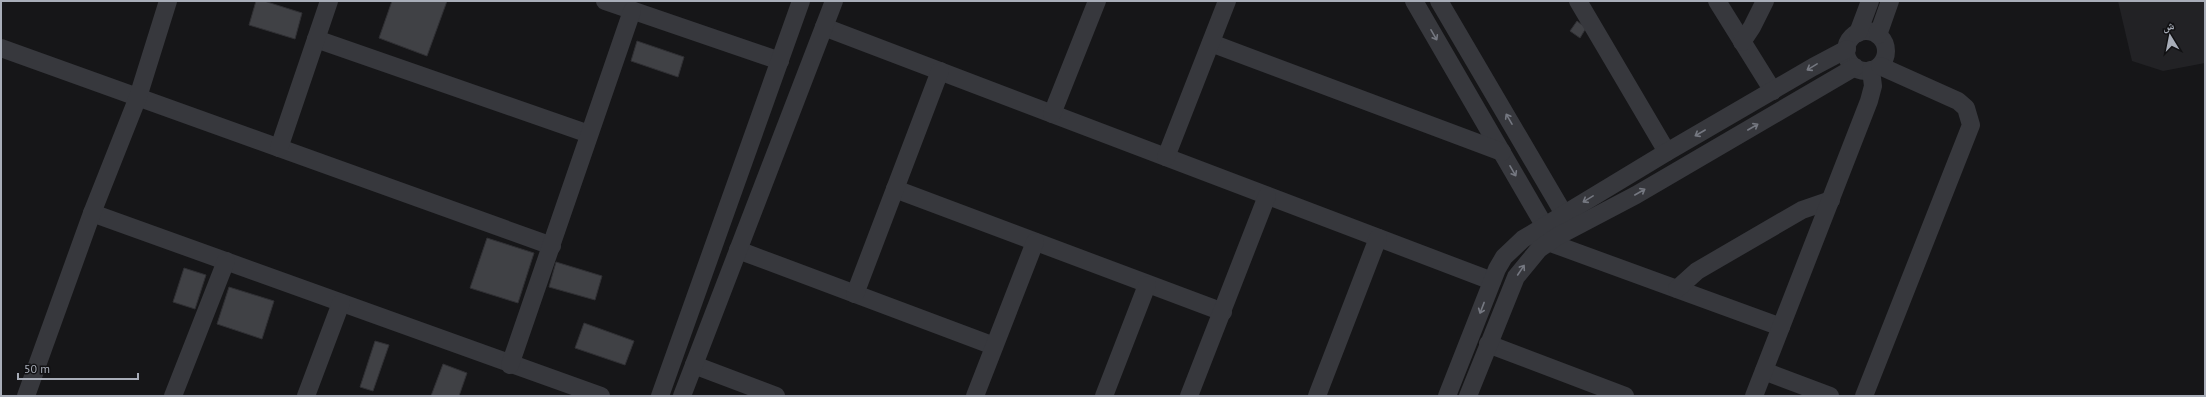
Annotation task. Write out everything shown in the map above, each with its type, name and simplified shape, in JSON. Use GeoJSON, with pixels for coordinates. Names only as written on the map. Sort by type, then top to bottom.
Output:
{"type":"FeatureCollection","features":[{"type":"Feature","properties":{"kind":"street"},"geometry":{"type":"LineString","coordinates":[[26,396],[92,213],[138,97],[168,1]]}},
{"type":"Feature","properties":{"kind":"street"},"geometry":{"type":"LineString","coordinates":[[279,148],[329,1]]}},
{"type":"Feature","properties":{"kind":"street"},"geometry":{"type":"LineString","coordinates":[[605,1],[780,61]]}},
{"type":"Feature","properties":{"kind":"street"},"geometry":{"type":"LineString","coordinates":[[660,396],[800,1]]}},
{"type":"Feature","properties":{"kind":"street"},"geometry":{"type":"LineString","coordinates":[[682,396],[834,1]]}},
{"type":"Feature","properties":{"kind":"street"},"geometry":{"type":"LineString","coordinates":[[1052,114],[1097,1]]}},
{"type":"Feature","properties":{"kind":"street"},"geometry":{"type":"LineString","coordinates":[[1166,157],[1227,1]]}},
{"type":"Feature","properties":{"kind":"street"},"geometry":{"type":"LineString","coordinates":[[1414,1],[1502,152],[1546,234],[1676,289],[1781,327]]}},
{"type":"Feature","properties":{"kind":"street"},"geometry":{"type":"LineString","coordinates":[[1439,1],[1564,214]]}},
{"type":"Feature","properties":{"kind":"street"},"geometry":{"type":"LineString","coordinates":[[1578,1],[1667,152]]}},
{"type":"Feature","properties":{"kind":"street"},"geometry":{"type":"LineString","coordinates":[[1717,1],[1773,91]]}},
{"type":"Feature","properties":{"kind":"street"},"geometry":{"type":"LineString","coordinates":[[1742,42],[1752,27],[1765,1]]}},
{"type":"Feature","properties":{"kind":"street"},"geometry":{"type":"LineString","coordinates":[[1858,33],[1870,1]]}},
{"type":"Feature","properties":{"kind":"street"},"geometry":{"type":"LineString","coordinates":[[1878,35],[1890,1]]}},
{"type":"Feature","properties":{"kind":"street"},"geometry":{"type":"LineString","coordinates":[[510,365],[632,11]]}},
{"type":"Feature","properties":{"kind":"street"},"geometry":{"type":"LineString","coordinates":[[824,27],[1492,281]]}},
{"type":"Feature","properties":{"kind":"street"},"geometry":{"type":"LineString","coordinates":[[1447,396],[1497,269],[1513,246],[1546,234],[1636,195],[1868,68],[1886,53],[1883,40],[1878,35],[1865,32],[1858,33],[1852,37],[1846,49],[1847,56],[1868,68],[1958,101],[1966,108],[1971,125],[1864,396]]}},
{"type":"Feature","properties":{"kind":"street"},"geometry":{"type":"LineString","coordinates":[[316,39],[589,134]]}},
{"type":"Feature","properties":{"kind":"street"},"geometry":{"type":"LineString","coordinates":[[1211,43],[1502,152]]}},
{"type":"Feature","properties":{"kind":"street"},"geometry":{"type":"LineString","coordinates":[[1,48],[552,246]]}},
{"type":"Feature","properties":{"kind":"street"},"geometry":{"type":"LineString","coordinates":[[1468,396],[1516,277],[1546,234],[1564,214],[1667,152],[1846,49]]}},
{"type":"Feature","properties":{"kind":"street"},"geometry":{"type":"LineString","coordinates":[[1754,396],[1872,94],[1873,86],[1868,68]]}},
{"type":"Feature","properties":{"kind":"street"},"geometry":{"type":"LineString","coordinates":[[855,294],[940,71]]}},
{"type":"Feature","properties":{"kind":"street"},"geometry":{"type":"LineString","coordinates":[[895,189],[1147,285],[1223,312]]}},
{"type":"Feature","properties":{"kind":"street"},"geometry":{"type":"LineString","coordinates":[[1189,396],[1267,196]]}},
{"type":"Feature","properties":{"kind":"street"},"geometry":{"type":"LineString","coordinates":[[1676,289],[1697,271],[1802,210],[1831,200]]}},
{"type":"Feature","properties":{"kind":"street"},"geometry":{"type":"LineString","coordinates":[[92,213],[510,365],[601,396]]}},
{"type":"Feature","properties":{"kind":"street"},"geometry":{"type":"LineString","coordinates":[[1317,396],[1378,238]]}},
{"type":"Feature","properties":{"kind":"street"},"geometry":{"type":"LineString","coordinates":[[975,396],[1035,242]]}},
{"type":"Feature","properties":{"kind":"street"},"geometry":{"type":"LineString","coordinates":[[738,250],[994,346]]}},
{"type":"Feature","properties":{"kind":"street"},"geometry":{"type":"LineString","coordinates":[[173,396],[226,261]]}},
{"type":"Feature","properties":{"kind":"street"},"geometry":{"type":"LineString","coordinates":[[1109,394],[1147,285]]}},
{"type":"Feature","properties":{"kind":"street"},"geometry":{"type":"LineString","coordinates":[[306,396],[342,303]]}},
{"type":"Feature","properties":{"kind":"street"},"geometry":{"type":"LineString","coordinates":[[1488,344],[1625,396]]}},
{"type":"Feature","properties":{"kind":"street"},"geometry":{"type":"LineString","coordinates":[[694,365],[776,396]]}},
{"type":"Feature","properties":{"kind":"street"},"geometry":{"type":"LineString","coordinates":[[1764,371],[1830,396]]}},
{"type":"Feature","properties":{"kind":"shaded area"},"geometry":{"type":"Polygon","coordinates":[[[2118,1],[2205,1],[2205,63],[2163,71],[2132,61],[2118,1]]]}},
{"type":"Feature","properties":{"kind":"building"},"geometry":{"type":"Polygon","coordinates":[[[256,1],[264,1],[302,13],[295,39],[249,25],[256,1]]]}},
{"type":"Feature","properties":{"kind":"building"},"geometry":{"type":"Polygon","coordinates":[[[392,1],[447,1],[427,56],[379,38],[392,1]]]}},
{"type":"Feature","properties":{"kind":"building"},"geometry":{"type":"Polygon","coordinates":[[[1577,21],[1586,28],[1580,38],[1570,31],[1577,21]]]}},
{"type":"Feature","properties":{"kind":"building"},"geometry":{"type":"Polygon","coordinates":[[[637,41],[684,57],[678,77],[631,61],[637,41]]]}},
{"type":"Feature","properties":{"kind":"building"},"geometry":{"type":"Polygon","coordinates":[[[487,238],[534,253],[518,303],[470,288],[487,238]]]}},
{"type":"Feature","properties":{"kind":"building"},"geometry":{"type":"Polygon","coordinates":[[[556,262],[602,276],[595,300],[549,287],[556,262]]]}},
{"type":"Feature","properties":{"kind":"building"},"geometry":{"type":"Polygon","coordinates":[[[184,268],[206,275],[195,309],[173,302],[184,268]]]}},
{"type":"Feature","properties":{"kind":"building"},"geometry":{"type":"Polygon","coordinates":[[[229,287],[274,301],[262,339],[217,324],[229,287]]]}},
{"type":"Feature","properties":{"kind":"building"},"geometry":{"type":"Polygon","coordinates":[[[584,323],[634,341],[625,365],[575,348],[584,323]]]}},
{"type":"Feature","properties":{"kind":"building"},"geometry":{"type":"Polygon","coordinates":[[[375,341],[389,345],[373,391],[360,387],[375,341]]]}},
{"type":"Feature","properties":{"kind":"building"},"geometry":{"type":"Polygon","coordinates":[[[443,364],[467,373],[459,396],[431,396],[443,364]]]}}]}
